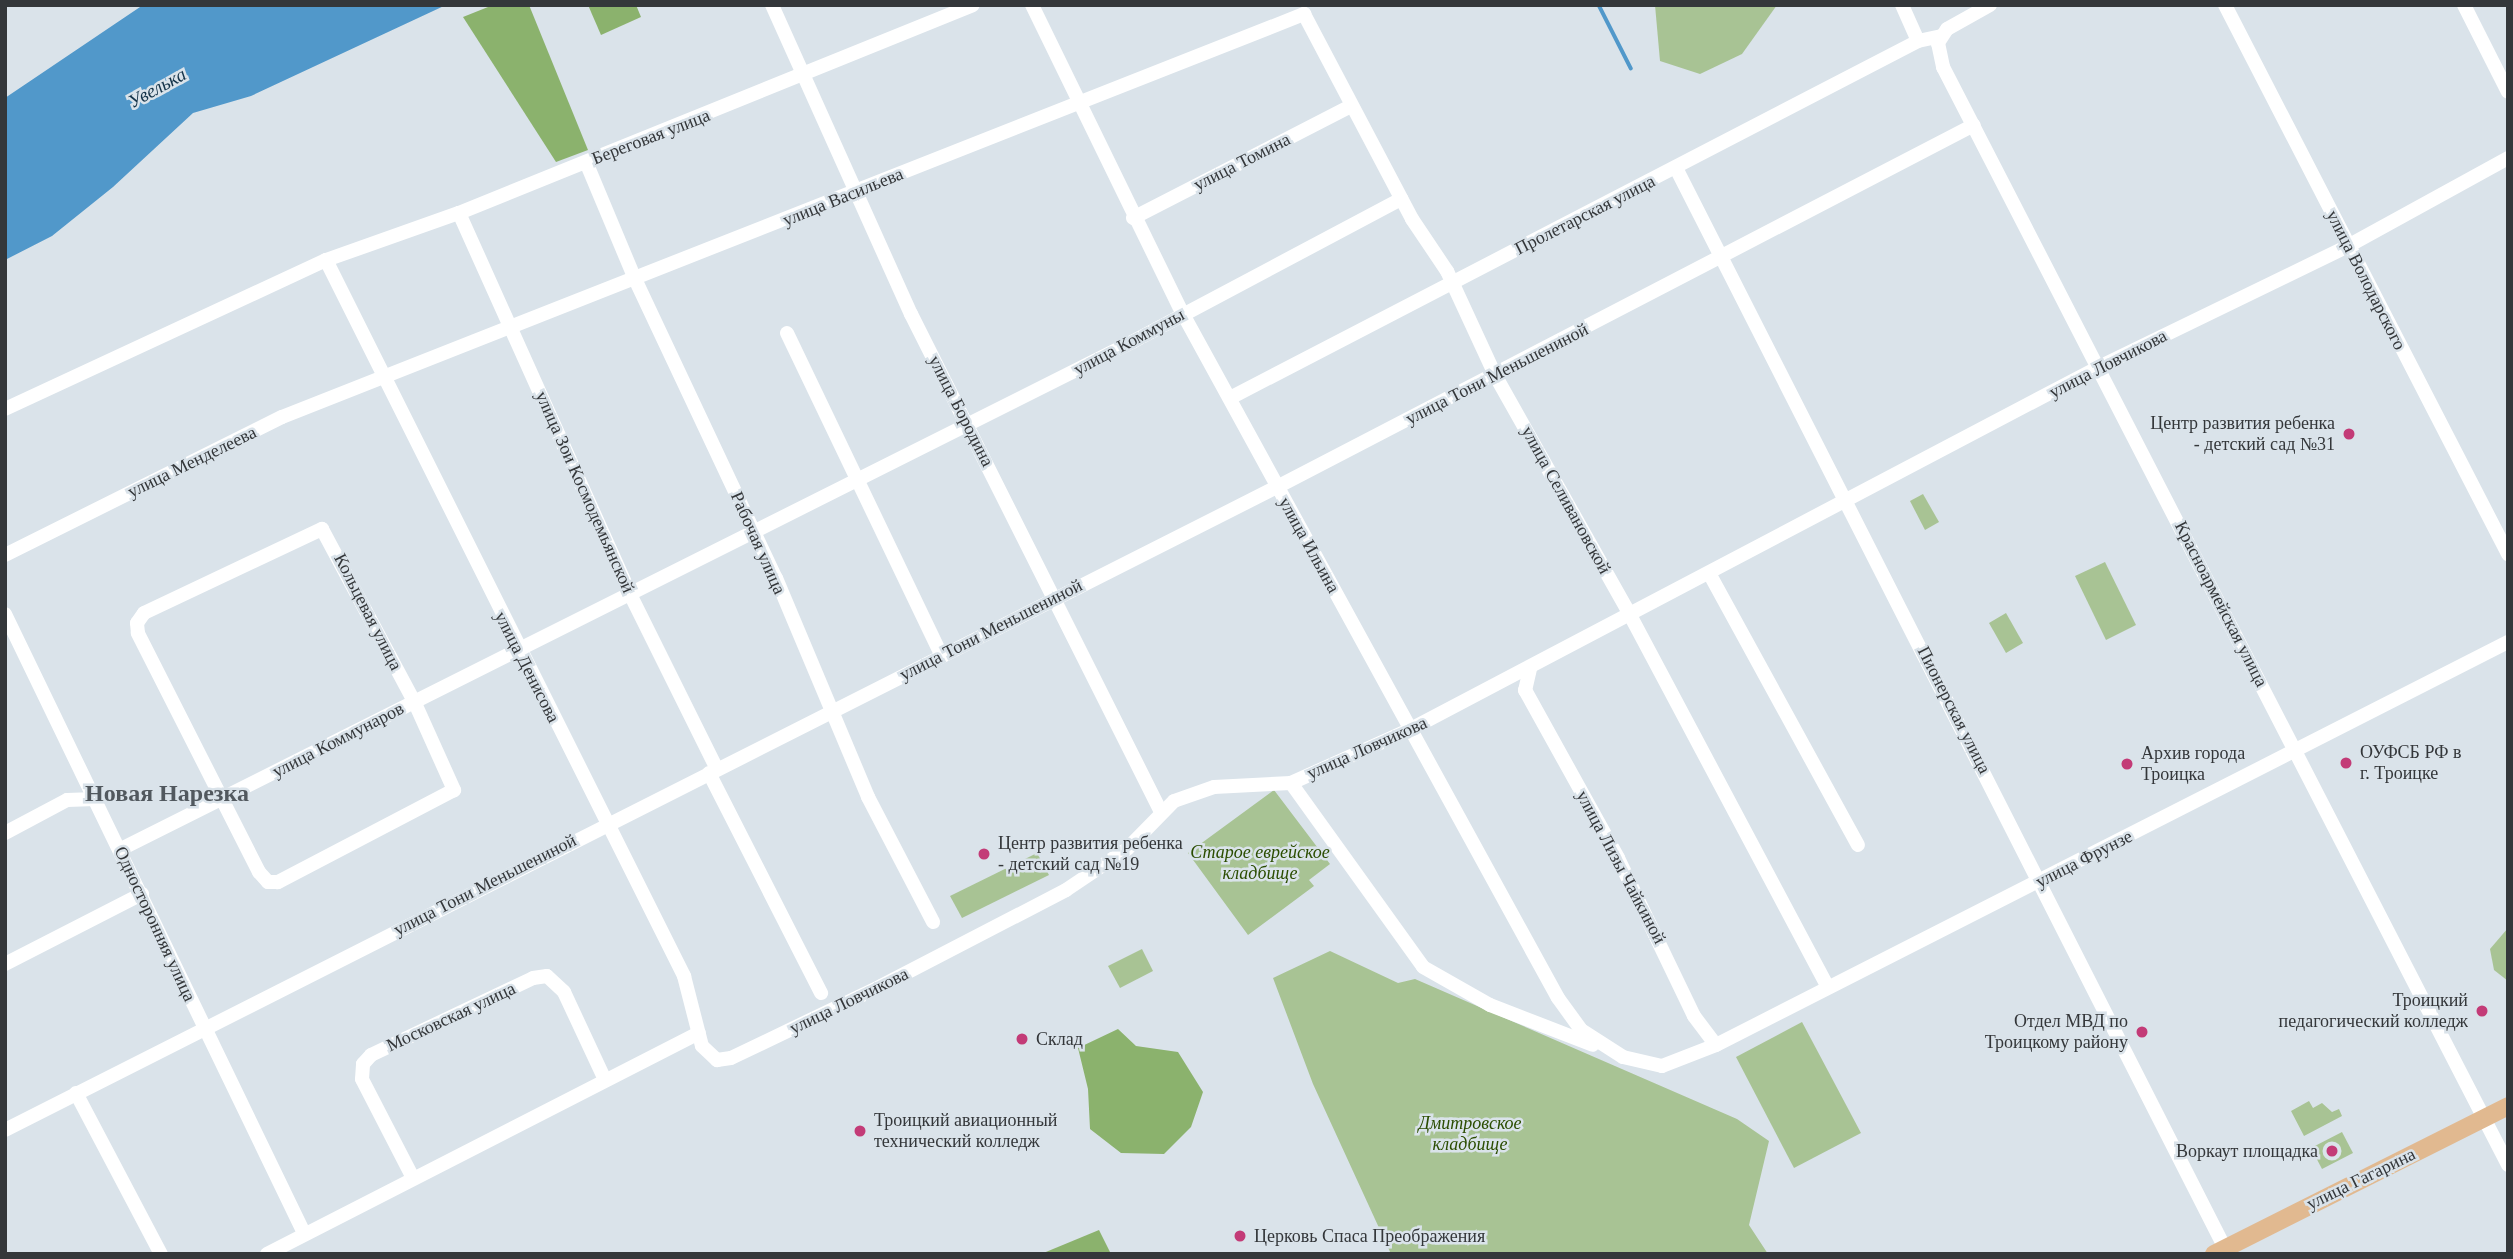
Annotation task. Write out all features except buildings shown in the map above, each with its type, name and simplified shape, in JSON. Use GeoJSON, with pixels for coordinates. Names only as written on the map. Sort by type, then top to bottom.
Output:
{"type":"FeatureCollection","features":[{"type":"Feature","properties":{"kind":"main road","name":"улица Гагарина"},"geometry":{"type":"LineString","coordinates":[[2222,1252],[2508,1106]]}},
{"type":"Feature","properties":{"kind":"street","name":"улица Бородина"},"geometry":{"type":"LineString","coordinates":[[772,5],[855,193],[1161,812]]}},
{"type":"Feature","properties":{"kind":"street","name":"Береговая улица"},"geometry":{"type":"LineString","coordinates":[[326,260],[459,213],[802,78],[973,5]]}},
{"type":"Feature","properties":{"kind":"street","name":"улица Ильина"},"geometry":{"type":"LineString","coordinates":[[1032,5],[1077,104],[1183,314],[1558,998],[1581,1030],[1623,1057]]}},
{"type":"Feature","properties":{"kind":"street"},"geometry":{"type":"LineString","coordinates":[[1902,5],[1918,41]]}},
{"type":"Feature","properties":{"kind":"street","name":"Пролетарская улица"},"geometry":{"type":"LineString","coordinates":[[1230,398],[1918,41],[1940,39],[1990,5]]}},
{"type":"Feature","properties":{"kind":"street","name":"улица Володарского"},"geometry":{"type":"LineString","coordinates":[[2225,5],[2508,554]]}},
{"type":"Feature","properties":{"kind":"street"},"geometry":{"type":"LineString","coordinates":[[2464,5],[2508,92]]}},
{"type":"Feature","properties":{"kind":"street","name":"улица Васильева"},"geometry":{"type":"LineString","coordinates":[[382,376],[855,193],[1304,14]]}},
{"type":"Feature","properties":{"kind":"street","name":"улица Селивановской"},"geometry":{"type":"LineString","coordinates":[[1304,14],[1401,199],[1452,284],[1495,375],[1630,615],[1828,987]]}},
{"type":"Feature","properties":{"kind":"street","name":"Красноармейская улица"},"geometry":{"type":"LineString","coordinates":[[1940,39],[1943,67],[2508,1165]]}},
{"type":"Feature","properties":{"kind":"street","name":"улица Томина"},"geometry":{"type":"LineString","coordinates":[[1133,218],[1351,106]]}},
{"type":"Feature","properties":{"kind":"street","name":"улица Тони Меньшениной"},"geometry":{"type":"LineString","coordinates":[[5,1130],[204,1026],[1277,487],[1974,125]]}},
{"type":"Feature","properties":{"kind":"street","name":"улица Ловчикова"},"geometry":{"type":"LineString","coordinates":[[731,1058],[1066,890],[1127,849],[1174,801],[1214,787],[1291,783],[1409,730],[1508,681],[2099,367],[2348,246],[2508,158]]}},
{"type":"Feature","properties":{"kind":"street","name":"Рабочая улица"},"geometry":{"type":"LineString","coordinates":[[586,162],[635,279],[752,533],[776,578],[830,711],[890,842],[933,922]]}},
{"type":"Feature","properties":{"kind":"street","name":"Пионерская улица"},"geometry":{"type":"LineString","coordinates":[[1676,168],[1843,502],[2041,880],[2222,1252]]}},
{"type":"Feature","properties":{"kind":"street","name":"улица Коммуны"},"geometry":{"type":"LineString","coordinates":[[518,651],[855,479],[968,425],[1401,199]]}},
{"type":"Feature","properties":{"kind":"street","name":"улица Зои Космодемьянской"},"geometry":{"type":"LineString","coordinates":[[459,213],[713,771]]}},
{"type":"Feature","properties":{"kind":"street"},"geometry":{"type":"LineString","coordinates":[[5,409],[326,260]]}},
{"type":"Feature","properties":{"kind":"street","name":"улица Денисова"},"geometry":{"type":"LineString","coordinates":[[326,260],[518,651],[684,976],[707,1055],[731,1058]]}},
{"type":"Feature","properties":{"kind":"street"},"geometry":{"type":"LineString","coordinates":[[787,333],[941,654]]}},
{"type":"Feature","properties":{"kind":"street","name":"улица Менделеева"},"geometry":{"type":"LineString","coordinates":[[5,555],[282,417],[382,376]]}},
{"type":"Feature","properties":{"kind":"street","name":"Кольцевая улица"},"geometry":{"type":"LineString","coordinates":[[322,529],[414,701],[454,783],[448,795],[278,882],[268,882],[259,872],[222,799],[138,633],[137,623],[144,613],[312,530],[322,529]]}},
{"type":"Feature","properties":{"kind":"street"},"geometry":{"type":"LineString","coordinates":[[1709,573],[1858,845]]}},
{"type":"Feature","properties":{"kind":"street","name":"Односторонняя улица"},"geometry":{"type":"LineString","coordinates":[[5,614],[121,849],[304,1233]]}},
{"type":"Feature","properties":{"kind":"street","name":"улица Фрунзе"},"geometry":{"type":"LineString","coordinates":[[1656,1067],[1716,1045],[2508,642]]}},
{"type":"Feature","properties":{"kind":"street","name":"улица Коммунаров"},"geometry":{"type":"LineString","coordinates":[[121,849],[518,651]]}},
{"type":"Feature","properties":{"kind":"street"},"geometry":{"type":"LineString","coordinates":[[1508,681],[1525,690],[1530,669]]}},
{"type":"Feature","properties":{"kind":"street","name":"улица Лизы Чайкиной"},"geometry":{"type":"LineString","coordinates":[[1525,690],[1618,858],[1694,1016],[1716,1045]]}},
{"type":"Feature","properties":{"kind":"street"},"geometry":{"type":"LineString","coordinates":[[713,771],[821,993]]}},
{"type":"Feature","properties":{"kind":"street","name":"улица Ильина"},"geometry":{"type":"LineString","coordinates":[[1291,783],[1423,967],[1490,1005],[1623,1057],[1656,1067]]}},
{"type":"Feature","properties":{"kind":"street"},"geometry":{"type":"LineString","coordinates":[[5,833],[67,800],[95,799]]}},
{"type":"Feature","properties":{"kind":"street"},"geometry":{"type":"LineString","coordinates":[[5,964],[142,894]]}},
{"type":"Feature","properties":{"kind":"street","name":"Московская улица"},"geometry":{"type":"LineString","coordinates":[[413,1178],[362,1079],[363,1064],[371,1055],[533,978],[547,976],[564,992],[605,1080]]}},
{"type":"Feature","properties":{"kind":"street"},"geometry":{"type":"LineString","coordinates":[[267,1254],[699,1033]]}},
{"type":"Feature","properties":{"kind":"street"},"geometry":{"type":"LineString","coordinates":[[76,1093],[161,1254]]}},
{"type":"Feature","properties":{"kind":"green space"},"geometry":{"type":"Polygon","coordinates":[[[493,5],[529,5],[588,150],[556,162],[463,17],[493,5]]]}},
{"type":"Feature","properties":{"kind":"green space"},"geometry":{"type":"Polygon","coordinates":[[[588,5],[636,5],[641,17],[601,35],[588,5]]]}},
{"type":"Feature","properties":{"kind":"green space"},"geometry":{"type":"Polygon","coordinates":[[[1655,5],[1777,5],[1742,54],[1700,74],[1660,61],[1655,5]]]}},
{"type":"Feature","properties":{"kind":"green space"},"geometry":{"type":"Polygon","coordinates":[[[1923,494],[1939,522],[1925,530],[1910,501],[1923,494]]]}},
{"type":"Feature","properties":{"kind":"green space"},"geometry":{"type":"Polygon","coordinates":[[[2105,562],[2136,625],[2106,640],[2075,576],[2105,562]]]}},
{"type":"Feature","properties":{"kind":"green space"},"geometry":{"type":"Polygon","coordinates":[[[2006,613],[2023,643],[2006,653],[1989,623],[2006,613]]]}},
{"type":"Feature","properties":{"kind":"green space","name":"Старое еврейское кладбище"},"geometry":{"type":"Polygon","coordinates":[[[1274,790],[1330,864],[1309,880],[1314,886],[1248,935],[1188,853],[1274,790]]]}},
{"type":"Feature","properties":{"kind":"green space"},"geometry":{"type":"Polygon","coordinates":[[[1037,853],[1049,875],[962,918],[950,896],[1037,853]]]}},
{"type":"Feature","properties":{"kind":"green space"},"geometry":{"type":"Polygon","coordinates":[[[2508,928],[2508,981],[2494,970],[2490,949],[2508,928]]]}},
{"type":"Feature","properties":{"kind":"green space"},"geometry":{"type":"Polygon","coordinates":[[[1142,949],[1153,971],[1120,988],[1108,966],[1142,949]]]}},
{"type":"Feature","properties":{"kind":"green space","name":"Дмитровское кладбище"},"geometry":{"type":"Polygon","coordinates":[[[1330,951],[1398,983],[1415,979],[1737,1119],[1769,1141],[1749,1225],[1768,1254],[1391,1254],[1313,1084],[1273,978],[1330,951]]]}},
{"type":"Feature","properties":{"kind":"green space"},"geometry":{"type":"Polygon","coordinates":[[[1802,1022],[1861,1133],[1794,1168],[1736,1057],[1802,1022]]]}},
{"type":"Feature","properties":{"kind":"green space"},"geometry":{"type":"Polygon","coordinates":[[[1118,1029],[1136,1046],[1178,1052],[1203,1092],[1191,1127],[1164,1154],[1121,1153],[1090,1129],[1088,1089],[1078,1048],[1118,1029]]]}},
{"type":"Feature","properties":{"kind":"green space"},"geometry":{"type":"Polygon","coordinates":[[[2309,1101],[2313,1108],[2322,1103],[2332,1112],[2339,1109],[2342,1116],[2304,1136],[2291,1111],[2309,1101]]]}},
{"type":"Feature","properties":{"kind":"green space","name":"Воркаут площадка"},"geometry":{"type":"Polygon","coordinates":[[[2342,1132],[2353,1153],[2322,1169],[2311,1148],[2342,1132]]]}},
{"type":"Feature","properties":{"kind":"green space"},"geometry":{"type":"Polygon","coordinates":[[[1099,1230],[1111,1254],[1041,1254],[1099,1230]]]}},
{"type":"Feature","properties":{"kind":"water","name":"Увелька"},"geometry":{"type":"Polygon","coordinates":[[[143,5],[446,5],[251,96],[193,113],[113,187],[52,236],[5,260],[5,98],[143,5]]]}},
{"type":"Feature","properties":{"kind":"waterway"},"geometry":{"type":"LineString","coordinates":[[1599,5],[1631,68]]}},
{"type":"Feature","properties":{"kind":"place","name":"Центр развития ребенка - детский сад №31"},"geometry":{"type":"Point","coordinates":[2349,434]}},
{"type":"Feature","properties":{"kind":"place","name":"ОУФСБ РФ в г. Троицке"},"geometry":{"type":"Point","coordinates":[2346,763]}},
{"type":"Feature","properties":{"kind":"place","name":"Архив города Троицка"},"geometry":{"type":"Point","coordinates":[2127,764]}},
{"type":"Feature","properties":{"kind":"place","name":"Центр развития ребенка - детский сад №19"},"geometry":{"type":"Point","coordinates":[984,854]}},
{"type":"Feature","properties":{"kind":"place","name":"Троицкий педагогический колледж"},"geometry":{"type":"Point","coordinates":[2482,1011]}},
{"type":"Feature","properties":{"kind":"place","name":"Отдел МВД по Троицкому району"},"geometry":{"type":"Point","coordinates":[2142,1032]}},
{"type":"Feature","properties":{"kind":"place","name":"Склад"},"geometry":{"type":"Point","coordinates":[1022,1039]}},
{"type":"Feature","properties":{"kind":"place","name":"Троицкий авиационный технический колледж"},"geometry":{"type":"Point","coordinates":[860,1131]}},
{"type":"Feature","properties":{"kind":"place","name":"Воркаут площадка"},"geometry":{"type":"Point","coordinates":[2332,1151]}},
{"type":"Feature","properties":{"kind":"place","name":"Церковь Спаса Преображения"},"geometry":{"type":"Point","coordinates":[1240,1236]}},
{"type":"Feature","properties":{"kind":"district","name":"Новая Нарезка"},"geometry":{"type":"Point","coordinates":[167,794]}}]}
